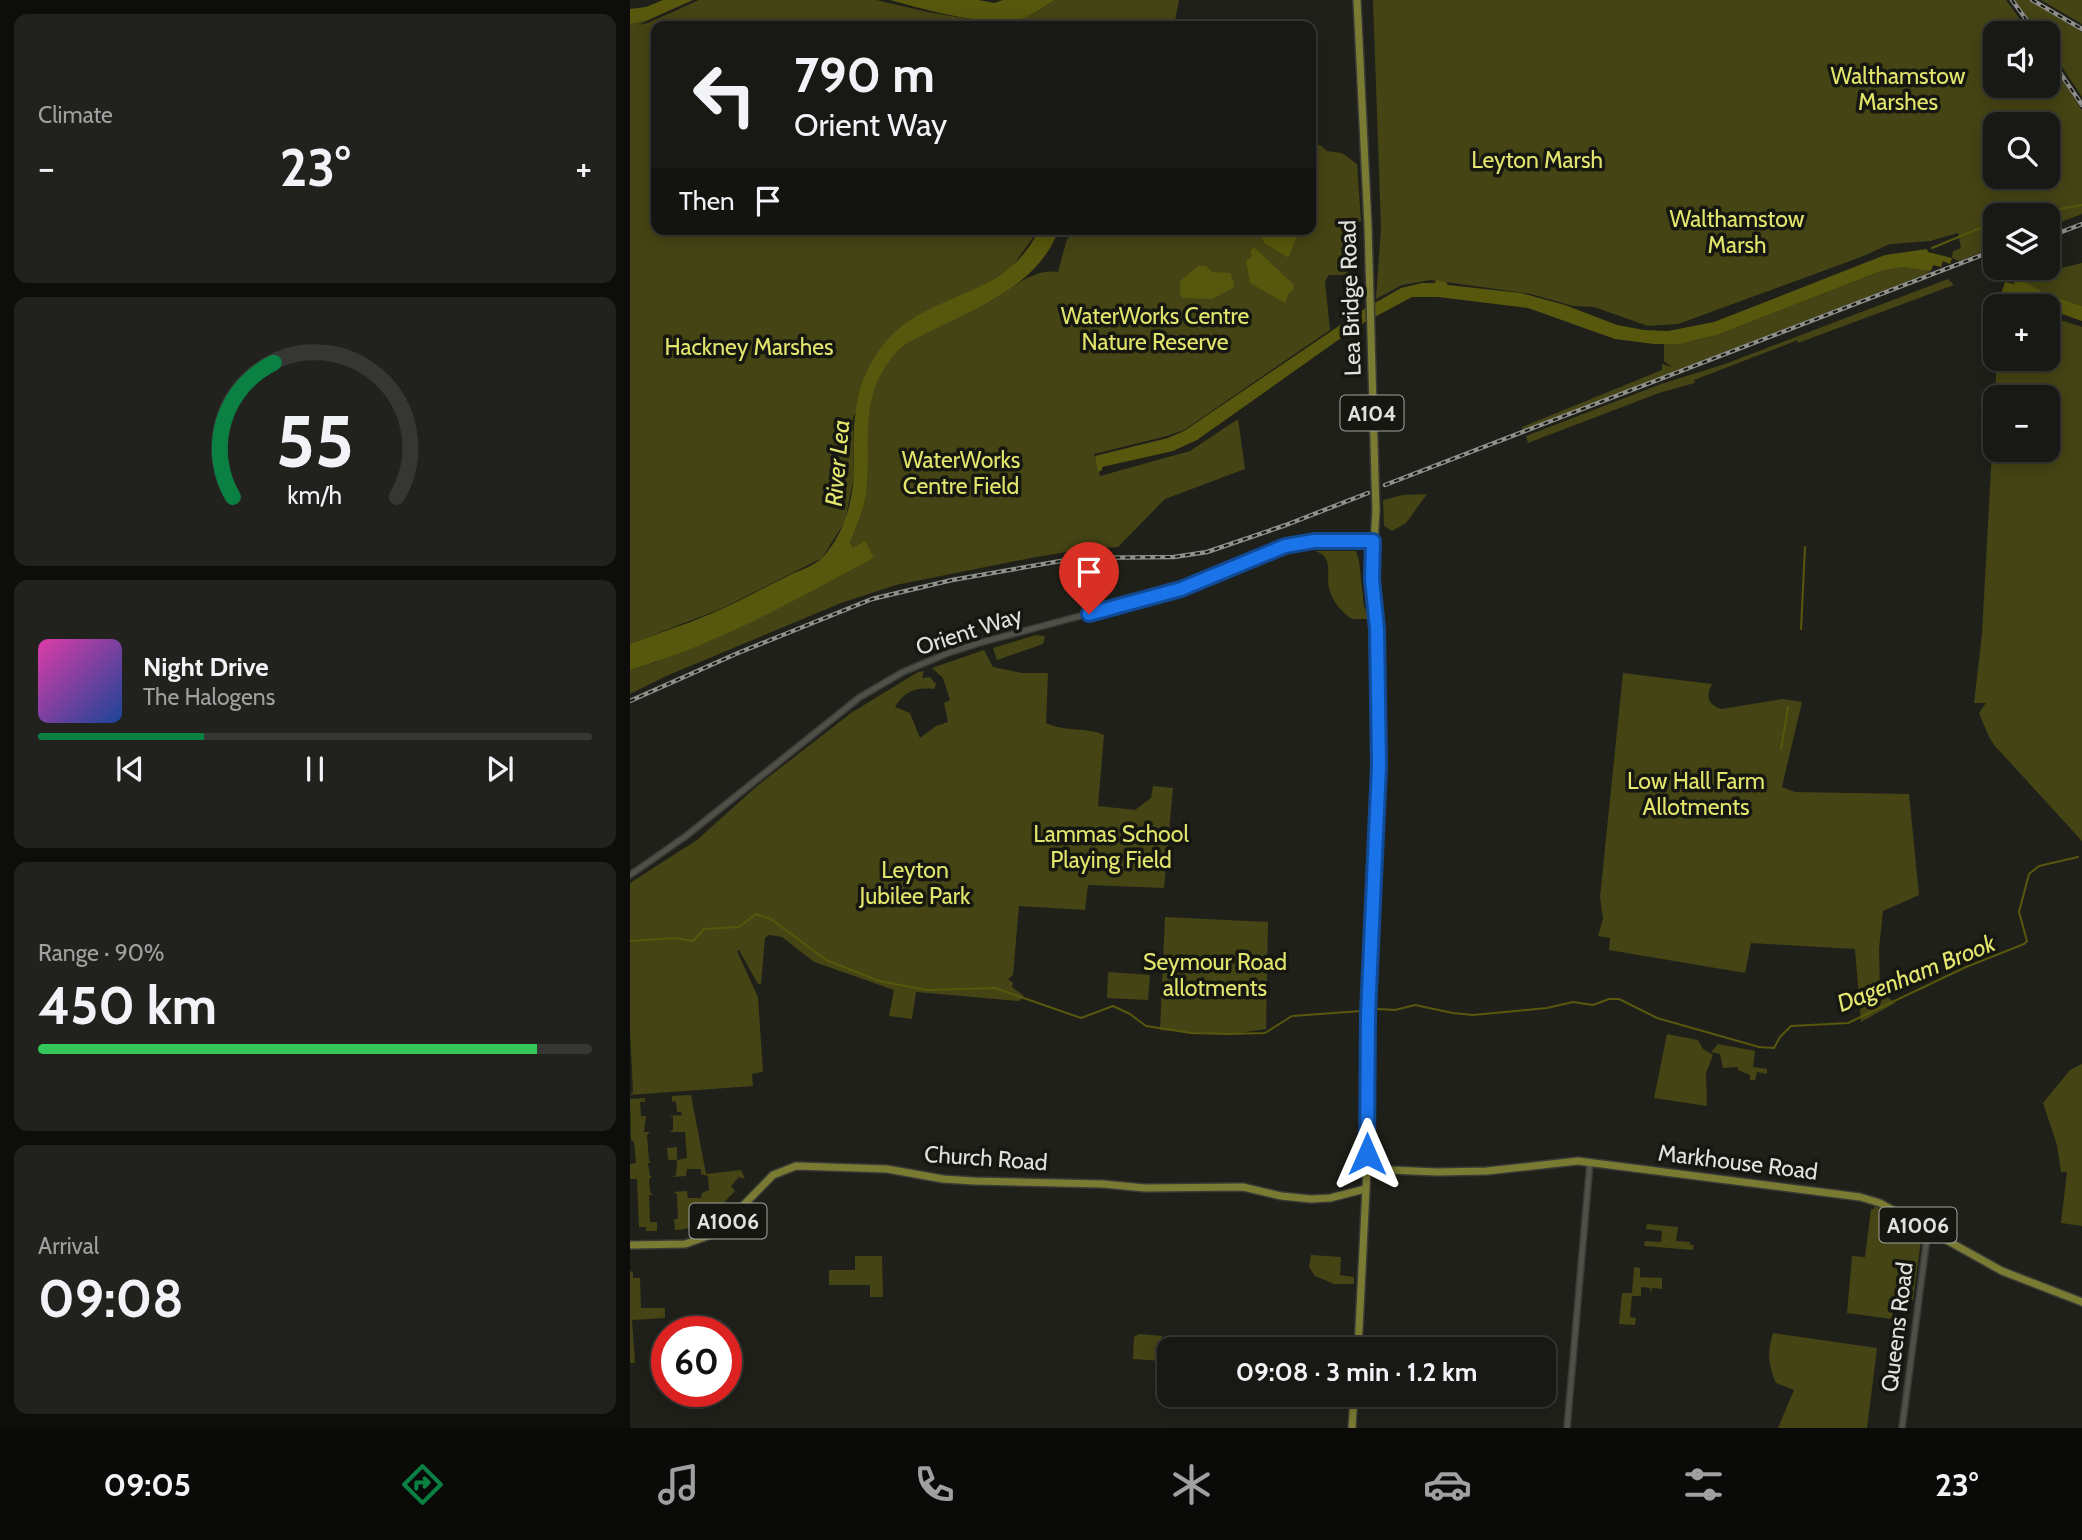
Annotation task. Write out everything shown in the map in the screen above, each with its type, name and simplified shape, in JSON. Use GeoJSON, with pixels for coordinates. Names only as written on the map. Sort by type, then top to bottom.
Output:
{"type":"FeatureCollection","features":[{"type":"Feature","properties":{"kind":"main road","name":"Lea Bridge Road"},"geometry":{"type":"LineString","coordinates":[[1357,0],[1376,510],[1372,579],[1377,629],[1379,766],[1367,1026],[1367,1170],[1359,1337]]}},
{"type":"Feature","properties":{"kind":"main road","name":"Markhouse Road"},"geometry":{"type":"LineString","coordinates":[[1367,1170],[1487,1171],[1567,1161],[1590,1162],[1860,1197],[1880,1203],[2014,1277],[2082,1302]]}},
{"type":"Feature","properties":{"kind":"main road","name":"Church Road"},"geometry":{"type":"LineString","coordinates":[[630,1245],[685,1244],[708,1236],[724,1225],[773,1175],[796,1166],[882,1168],[974,1181],[1145,1188],[1243,1187],[1281,1196],[1311,1199],[1330,1198],[1365,1189]]}},
{"type":"Feature","properties":{"kind":"main road"},"geometry":{"type":"LineString","coordinates":[[1352,1428],[1353,1407]]}},
{"type":"Feature","properties":{"kind":"street","name":"Orient Way"},"geometry":{"type":"LineString","coordinates":[[630,875],[694,830],[843,709],[876,686],[903,672],[947,653],[1181,589],[1285,546],[1314,541],[1373,541]]}},
{"type":"Feature","properties":{"kind":"street"},"geometry":{"type":"LineString","coordinates":[[1567,1428],[1590,1162]]}},
{"type":"Feature","properties":{"kind":"street","name":"Queens Road"},"geometry":{"type":"LineString","coordinates":[[1902,1428],[1928,1230]]}},
{"type":"Feature","properties":{"kind":"green space","name":"Hackney Marshes"},"geometry":{"type":"Polygon","coordinates":[[[699,0],[876,0],[980,21],[652,21],[699,0]]]}},
{"type":"Feature","properties":{"kind":"green space"},"geometry":{"type":"Polygon","coordinates":[[[1055,0],[1179,0],[1175,21],[1006,21],[1026,17],[1055,0]]]}},
{"type":"Feature","properties":{"kind":"green space"},"geometry":{"type":"Polygon","coordinates":[[[1373,0],[2006,0],[2021,21],[1983,21],[1983,98],[2060,98],[2060,76],[2082,110],[2082,214],[2060,222],[2060,203],[1983,203],[1983,252],[1959,261],[1952,258],[1953,251],[1961,248],[1958,233],[1930,241],[1890,244],[1678,324],[1648,326],[1594,307],[1573,306],[1531,294],[1431,280],[1402,285],[1376,299],[1381,228],[1373,0]]]}},
{"type":"Feature","properties":{"kind":"green space"},"geometry":{"type":"Polygon","coordinates":[[[2015,0],[2029,0],[2082,32],[2082,97],[2060,64],[2060,21],[2030,21],[2015,0]]]}},
{"type":"Feature","properties":{"kind":"green space"},"geometry":{"type":"Polygon","coordinates":[[[2041,0],[2082,0],[2082,24],[2041,0]]]}},
{"type":"Feature","properties":{"kind":"green space","name":"Hackney Marshes"},"geometry":{"type":"Polygon","coordinates":[[[674,8],[638,25],[651,22],[651,235],[1035,235],[1012,267],[972,292],[916,317],[853,417],[854,477],[845,521],[822,558],[723,608],[630,644],[630,24],[646,21],[674,8]]]}},
{"type":"Feature","properties":{"kind":"green space"},"geometry":{"type":"Polygon","coordinates":[[[943,13],[997,21],[974,19],[943,13]]]}},
{"type":"Feature","properties":{"kind":"green space"},"geometry":{"type":"Polygon","coordinates":[[[1316,145],[1327,151],[1342,153],[1357,164],[1361,221],[1347,227],[1348,275],[1329,275],[1325,281],[1330,330],[1184,430],[1094,454],[1100,476],[1190,451],[1238,419],[1245,469],[1165,499],[1118,547],[1084,549],[1031,558],[896,585],[841,603],[664,677],[630,694],[630,670],[654,663],[827,583],[874,558],[852,548],[850,543],[866,495],[869,415],[877,381],[885,365],[907,344],[987,303],[1029,277],[1058,272],[1067,239],[1071,235],[1316,235],[1316,145]]]}},
{"type":"Feature","properties":{"kind":"green space"},"geometry":{"type":"Polygon","coordinates":[[[2082,263],[2082,306],[2060,298],[2060,294],[2047,294],[2018,280],[2060,280],[2060,268],[2082,263]]]}},
{"type":"Feature","properties":{"kind":"green space"},"geometry":{"type":"Polygon","coordinates":[[[1902,267],[1931,272],[1523,430],[1522,427],[1662,370],[1662,364],[1672,367],[1664,361],[1664,344],[1717,335],[1881,271],[1902,267]]]}},
{"type":"Feature","properties":{"kind":"green space"},"geometry":{"type":"Polygon","coordinates":[[[1948,279],[1954,285],[1798,343],[1797,340],[1694,380],[1695,383],[1659,393],[1528,443],[1526,436],[1948,279]]]}},
{"type":"Feature","properties":{"kind":"green space"},"geometry":{"type":"Polygon","coordinates":[[[2060,320],[2082,327],[2082,841],[1995,746],[1979,713],[1986,703],[1974,703],[1982,634],[1991,462],[2060,462],[2060,385],[1996,385],[1996,371],[2060,371],[2060,320]]]}},
{"type":"Feature","properties":{"kind":"green space"},"geometry":{"type":"Polygon","coordinates":[[[1427,494],[1406,523],[1392,531],[1384,526],[1383,500],[1403,495],[1427,494]]]}},
{"type":"Feature","properties":{"kind":"green space"},"geometry":{"type":"Polygon","coordinates":[[[1315,551],[1356,551],[1364,606],[1370,619],[1352,619],[1338,606],[1329,588],[1327,561],[1315,551]]]}},
{"type":"Feature","properties":{"kind":"green space"},"geometry":{"type":"Polygon","coordinates":[[[1036,635],[1045,636],[1043,644],[997,660],[993,648],[1036,635]]]}},
{"type":"Feature","properties":{"kind":"green space","name":"Leyton Jubilee Park"},"geometry":{"type":"Polygon","coordinates":[[[984,650],[993,667],[1022,673],[1048,673],[1046,723],[1104,735],[1098,806],[1135,810],[1151,798],[1153,786],[1173,788],[1164,888],[1088,885],[1085,910],[1019,906],[1013,975],[1008,979],[1013,983],[1012,987],[1024,996],[1019,1001],[916,992],[912,1019],[889,1016],[894,990],[814,962],[782,937],[769,935],[765,938],[761,984],[758,984],[739,950],[737,951],[758,997],[763,1072],[752,1074],[753,1086],[630,1095],[633,1092],[630,1031],[630,883],[697,840],[757,786],[851,713],[918,672],[924,671],[922,678],[930,677],[936,684],[934,689],[911,691],[902,697],[895,707],[910,713],[920,738],[936,726],[948,722],[944,703],[950,700],[943,678],[932,668],[984,650]]]}},
{"type":"Feature","properties":{"kind":"green space","name":"Low Hall Farm Allotments"},"geometry":{"type":"Polygon","coordinates":[[[1623,673],[1712,684],[1709,699],[1721,709],[1783,699],[1802,702],[1782,787],[1795,792],[1909,794],[1919,895],[1883,911],[1879,949],[1880,991],[1895,1003],[1861,1022],[1855,949],[1751,943],[1745,973],[1609,950],[1610,938],[1598,936],[1603,919],[1600,897],[1623,673]]]}},
{"type":"Feature","properties":{"kind":"green space","name":"Seymour Road allotments"},"geometry":{"type":"Polygon","coordinates":[[[1165,917],[1268,922],[1266,1029],[1227,1035],[1160,1030],[1165,917]]]}},
{"type":"Feature","properties":{"kind":"green space"},"geometry":{"type":"Polygon","coordinates":[[[1108,972],[1150,975],[1148,1000],[1107,998],[1108,972]]]}},
{"type":"Feature","properties":{"kind":"green space"},"geometry":{"type":"Polygon","coordinates":[[[1667,1034],[1698,1040],[1703,1049],[1713,1055],[1706,1073],[1707,1106],[1654,1098],[1667,1034]]]}},
{"type":"Feature","properties":{"kind":"green space"},"geometry":{"type":"Polygon","coordinates":[[[1718,1044],[1755,1051],[1753,1067],[1767,1069],[1767,1074],[1757,1072],[1755,1080],[1750,1080],[1750,1075],[1738,1070],[1738,1067],[1723,1068],[1720,1054],[1711,1052],[1718,1044]]]}},
{"type":"Feature","properties":{"kind":"green space"},"geometry":{"type":"Polygon","coordinates":[[[2082,1064],[2082,1226],[2061,1223],[2067,1172],[2061,1172],[2057,1145],[2043,1103],[2070,1070],[2082,1064]]]}},
{"type":"Feature","properties":{"kind":"green space"},"geometry":{"type":"Polygon","coordinates":[[[691,1095],[706,1174],[741,1170],[745,1179],[739,1177],[731,1186],[735,1191],[708,1217],[693,1226],[675,1230],[674,1219],[678,1219],[677,1194],[673,1192],[687,1191],[688,1198],[701,1198],[702,1193],[709,1190],[708,1176],[701,1174],[701,1169],[687,1169],[686,1176],[672,1177],[676,1175],[677,1160],[687,1158],[685,1132],[669,1132],[673,1130],[673,1117],[668,1116],[682,1115],[677,1112],[672,1096],[691,1095]]]}},
{"type":"Feature","properties":{"kind":"green space"},"geometry":{"type":"Polygon","coordinates":[[[645,1098],[645,1102],[640,1102],[641,1116],[646,1116],[644,1132],[650,1132],[647,1135],[649,1161],[652,1162],[648,1163],[652,1176],[649,1179],[650,1192],[653,1195],[649,1195],[650,1222],[657,1222],[657,1231],[646,1231],[646,1227],[639,1227],[637,1179],[630,1179],[630,1164],[636,1163],[634,1142],[631,1140],[630,1099],[645,1098]]]}},
{"type":"Feature","properties":{"kind":"green space"},"geometry":{"type":"Polygon","coordinates":[[[677,1147],[677,1160],[668,1160],[667,1148],[677,1147]]]}},
{"type":"Feature","properties":{"kind":"green space"},"geometry":{"type":"Polygon","coordinates":[[[1875,1205],[1922,1233],[1913,1300],[1894,1298],[1892,1319],[1847,1313],[1852,1256],[1865,1257],[1871,1209],[1874,1209],[1875,1205]]]}},
{"type":"Feature","properties":{"kind":"green space"},"geometry":{"type":"Polygon","coordinates":[[[1647,1224],[1678,1227],[1676,1241],[1690,1242],[1690,1245],[1694,1245],[1693,1250],[1644,1246],[1645,1241],[1661,1242],[1662,1231],[1646,1229],[1647,1224]]]}},
{"type":"Feature","properties":{"kind":"green space"},"geometry":{"type":"Polygon","coordinates":[[[1311,1255],[1341,1257],[1340,1275],[1354,1277],[1354,1284],[1334,1284],[1315,1276],[1309,1267],[1311,1255]]]}},
{"type":"Feature","properties":{"kind":"green space"},"geometry":{"type":"Polygon","coordinates":[[[855,1256],[882,1256],[883,1297],[870,1297],[870,1285],[829,1285],[829,1270],[855,1270],[855,1256]]]}},
{"type":"Feature","properties":{"kind":"green space"},"geometry":{"type":"Polygon","coordinates":[[[1634,1267],[1640,1268],[1640,1277],[1662,1278],[1662,1289],[1652,1288],[1651,1294],[1650,1288],[1641,1287],[1641,1296],[1632,1296],[1630,1317],[1636,1318],[1635,1325],[1619,1324],[1622,1293],[1632,1293],[1634,1267]]]}},
{"type":"Feature","properties":{"kind":"green space"},"geometry":{"type":"Polygon","coordinates":[[[630,1271],[633,1272],[633,1278],[640,1278],[641,1308],[665,1308],[665,1316],[632,1320],[635,1363],[630,1363],[630,1271]]]}},
{"type":"Feature","properties":{"kind":"green space"},"geometry":{"type":"Polygon","coordinates":[[[1773,1333],[1877,1348],[1867,1428],[1778,1428],[1794,1390],[1776,1383],[1773,1376],[1769,1353],[1773,1333]]]}},
{"type":"Feature","properties":{"kind":"green space"},"geometry":{"type":"Polygon","coordinates":[[[1139,1334],[1162,1336],[1157,1337],[1157,1361],[1133,1359],[1134,1337],[1139,1334]]]}},
{"type":"Feature","properties":{"kind":"shaded area"},"geometry":{"type":"Polygon","coordinates":[[[663,0],[693,0],[646,21],[630,24],[630,9],[646,7],[663,0]]]}},
{"type":"Feature","properties":{"kind":"shaded area"},"geometry":{"type":"Polygon","coordinates":[[[890,0],[979,0],[994,3],[1003,0],[1055,0],[1021,19],[992,21],[956,16],[890,0]]]}},
{"type":"Feature","properties":{"kind":"shaded area"},"geometry":{"type":"Polygon","coordinates":[[[1036,235],[1056,235],[1039,263],[1010,289],[898,350],[883,370],[871,402],[866,495],[850,543],[853,548],[865,541],[874,558],[725,634],[694,648],[630,670],[630,644],[724,608],[811,566],[823,557],[837,538],[850,504],[854,480],[855,416],[862,385],[876,354],[905,323],[989,281],[1009,269],[1026,252],[1036,235]]]}},
{"type":"Feature","properties":{"kind":"shaded area"},"geometry":{"type":"Polygon","coordinates":[[[1261,235],[1297,235],[1289,257],[1264,243],[1261,235]]]}},
{"type":"Feature","properties":{"kind":"shaded area"},"geometry":{"type":"Polygon","coordinates":[[[1254,247],[1294,285],[1285,303],[1250,283],[1246,261],[1252,256],[1250,251],[1254,247]]]}},
{"type":"Feature","properties":{"kind":"shaded area"},"geometry":{"type":"Polygon","coordinates":[[[1927,249],[1928,252],[1952,258],[1950,264],[1943,261],[1941,267],[1933,265],[1931,271],[1902,267],[1881,271],[1717,335],[1679,344],[1615,339],[1528,308],[1438,297],[1412,297],[1358,326],[1197,440],[1173,451],[1102,467],[1098,472],[1095,456],[1168,438],[1184,431],[1361,311],[1401,288],[1435,283],[1436,280],[1448,285],[1521,293],[1565,305],[1617,325],[1668,331],[1714,322],[1885,255],[1927,249]]]}},
{"type":"Feature","properties":{"kind":"shaded area"},"geometry":{"type":"Polygon","coordinates":[[[1198,266],[1206,266],[1212,272],[1230,273],[1234,282],[1233,288],[1212,299],[1183,298],[1180,294],[1180,281],[1198,266]]]}},
{"type":"Feature","properties":{"kind":"shaded area"},"geometry":{"type":"Polygon","coordinates":[[[2015,280],[2020,280],[2047,294],[2001,294],[2005,282],[2014,284],[2015,280]]]}},
{"type":"Feature","properties":{"kind":"shaded area"},"geometry":{"type":"Polygon","coordinates":[[[2060,298],[2082,306],[2082,321],[2060,313],[2060,298]]]}},
{"type":"Feature","properties":{"kind":"waterway"},"geometry":{"type":"LineString","coordinates":[[2060,209],[2082,205]]}},
{"type":"Feature","properties":{"kind":"waterway"},"geometry":{"type":"LineString","coordinates":[[1932,248],[1983,227]]}},
{"type":"Feature","properties":{"kind":"waterway"},"geometry":{"type":"LineString","coordinates":[[1801,629],[1805,547]]}},
{"type":"Feature","properties":{"kind":"waterway"},"geometry":{"type":"LineString","coordinates":[[1781,749],[1788,707]]}},
{"type":"Feature","properties":{"kind":"waterway","name":"Dagenham Brook"},"geometry":{"type":"LineString","coordinates":[[1377,1009],[1395,1010],[1415,1005],[1473,1015],[1547,1008],[1573,1002],[1593,1005],[1609,999],[1619,999],[1657,1018],[1759,1047],[1774,1048],[1791,1026],[1848,1023],[1966,967],[2024,944],[2027,941],[2019,912],[2029,874],[2039,866],[2078,857]]}},
{"type":"Feature","properties":{"kind":"waterway","name":"Dagenham Brook"},"geometry":{"type":"LineString","coordinates":[[630,941],[675,938],[693,941],[704,929],[739,927],[756,914],[771,919],[826,960],[879,981],[927,990],[995,988],[1081,1018],[1113,1006],[1146,1026],[1191,1033],[1229,1034],[1265,1033],[1292,1016],[1361,1011]]}},
{"type":"Feature","properties":{"kind":"railway"},"geometry":{"type":"LineString","coordinates":[[2012,0],[2027,21]]}},
{"type":"Feature","properties":{"kind":"railway"},"geometry":{"type":"LineString","coordinates":[[2032,0],[2082,29]]}},
{"type":"Feature","properties":{"kind":"railway"},"geometry":{"type":"LineString","coordinates":[[2060,73],[2082,105]]}},
{"type":"Feature","properties":{"kind":"railway"},"geometry":{"type":"LineString","coordinates":[[2060,232],[2082,224]]}},
{"type":"Feature","properties":{"kind":"railway"},"geometry":{"type":"LineString","coordinates":[[1385,485],[1983,255]]}},
{"type":"Feature","properties":{"kind":"railway"},"geometry":{"type":"LineString","coordinates":[[630,701],[738,653],[872,599],[952,580],[1078,558],[1174,557],[1207,552],[1368,493]]}},
{"type":"Feature","properties":{"kind":"route"},"geometry":{"type":"LineString","coordinates":[[1089,614],[1181,589],[1285,546],[1314,541],[1373,541],[1372,588],[1377,629],[1379,766],[1368,1014],[1367,1154]]}},
{"type":"Feature","properties":{"kind":"park label","name":"Walthamstow Marshes"},"geometry":{"type":"Point","coordinates":[1898,89]}},
{"type":"Feature","properties":{"kind":"park label","name":"Leyton Marsh"},"geometry":{"type":"Point","coordinates":[1537,160]}},
{"type":"Feature","properties":{"kind":"park label","name":"Walthamstow Marsh"},"geometry":{"type":"Point","coordinates":[1737,232]}},
{"type":"Feature","properties":{"kind":"park label","name":"WaterWorks Centre Nature Reserve"},"geometry":{"type":"Point","coordinates":[1155,329]}},
{"type":"Feature","properties":{"kind":"park label","name":"WaterWorks Centre Field"},"geometry":{"type":"Point","coordinates":[961,473]}},
{"type":"Feature","properties":{"kind":"park label","name":"Lammas School Playing Field"},"geometry":{"type":"Point","coordinates":[1111,847]}},
{"type":"Feature","properties":{"kind":"water label","name":"River Lea"},"geometry":{"type":"Point","coordinates":[837,463]}}]}
